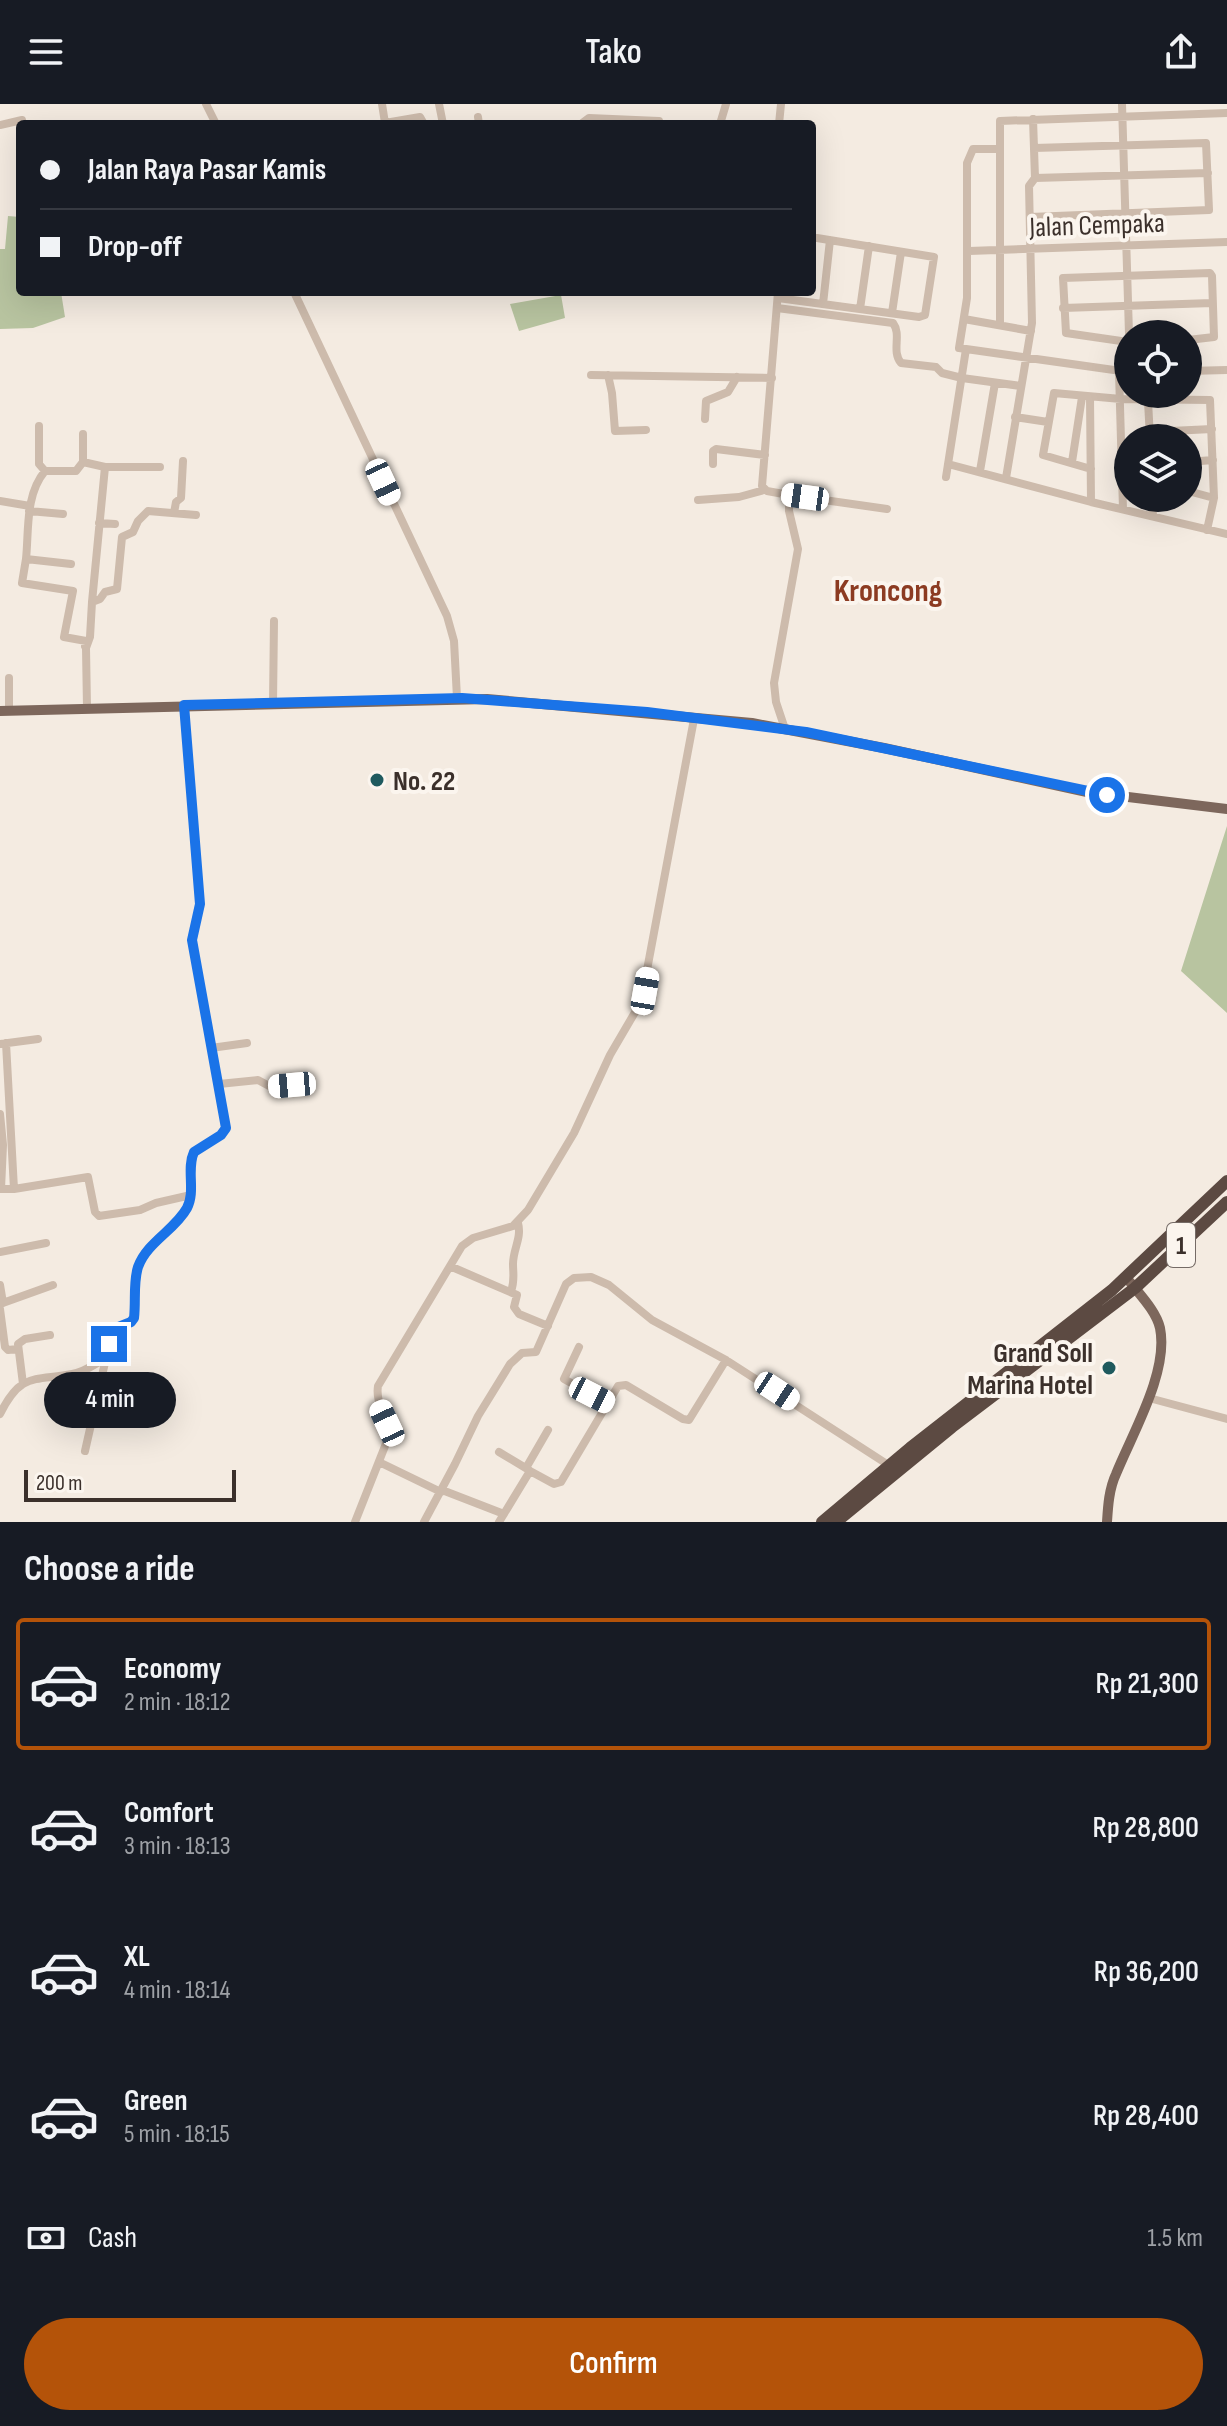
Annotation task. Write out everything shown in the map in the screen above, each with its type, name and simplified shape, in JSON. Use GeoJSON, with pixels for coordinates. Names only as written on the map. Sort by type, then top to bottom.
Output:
{"type":"FeatureCollection","features":[{"type":"Feature","properties":{"kind":"highway","name":"1"},"geometry":{"type":"LineString","coordinates":[[836,1522],[893,1470],[1127,1277],[1227,1181]]}},
{"type":"Feature","properties":{"kind":"highway","name":"1"},"geometry":{"type":"LineString","coordinates":[[822,1522],[1135,1288],[1227,1202]]}},
{"type":"Feature","properties":{"kind":"main road"},"geometry":{"type":"LineString","coordinates":[[4,711],[457,698],[502,700],[785,729],[1087,792],[1227,809]]}},
{"type":"Feature","properties":{"kind":"main road"},"geometry":{"type":"LineString","coordinates":[[1107,1522],[1109,1496],[1115,1476],[1149,1398],[1157,1368],[1160,1329],[1127,1277]]}},
{"type":"Feature","properties":{"kind":"street"},"geometry":{"type":"LineString","coordinates":[[1093,104],[1094,117]]}},
{"type":"Feature","properties":{"kind":"street"},"geometry":{"type":"LineString","coordinates":[[1122,104],[1129,320]]}},
{"type":"Feature","properties":{"kind":"street"},"geometry":{"type":"LineString","coordinates":[[1149,104],[1150,115]]}},
{"type":"Feature","properties":{"kind":"street"},"geometry":{"type":"LineString","coordinates":[[1177,104],[1177,115]]}},
{"type":"Feature","properties":{"kind":"street"},"geometry":{"type":"LineString","coordinates":[[1000,325],[1000,121],[1177,115],[1204,109],[1227,113]]}},
{"type":"Feature","properties":{"kind":"street"},"geometry":{"type":"LineString","coordinates":[[402,120],[420,117],[422,120]]}},
{"type":"Feature","properties":{"kind":"street"},"geometry":{"type":"LineString","coordinates":[[1006,478],[1031,331],[1029,186],[1035,178],[1033,119]]}},
{"type":"Feature","properties":{"kind":"street"},"geometry":{"type":"LineString","coordinates":[[586,120],[636,120]]}},
{"type":"Feature","properties":{"kind":"street"},"geometry":{"type":"LineString","coordinates":[[1030,217],[1208,212],[1206,143],[1034,148]]}},
{"type":"Feature","properties":{"kind":"street"},"geometry":{"type":"LineString","coordinates":[[999,149],[973,149],[967,163],[967,298],[959,348],[1114,370]]}},
{"type":"Feature","properties":{"kind":"street"},"geometry":{"type":"LineString","coordinates":[[1035,178],[1208,173]]}},
{"type":"Feature","properties":{"kind":"street"},"geometry":{"type":"LineString","coordinates":[[778,299],[922,317],[927,312],[934,257],[817,238]]}},
{"type":"Feature","properties":{"kind":"street"},"geometry":{"type":"LineString","coordinates":[[823,304],[830,240]]}},
{"type":"Feature","properties":{"kind":"street","name":"Jalan Cempaka"},"geometry":{"type":"LineString","coordinates":[[969,251],[1227,242]]}},
{"type":"Feature","properties":{"kind":"street"},"geometry":{"type":"LineString","coordinates":[[860,309],[869,246]]}},
{"type":"Feature","properties":{"kind":"street"},"geometry":{"type":"LineString","coordinates":[[892,313],[901,252]]}},
{"type":"Feature","properties":{"kind":"street"},"geometry":{"type":"LineString","coordinates":[[1114,340],[1066,333],[1062,279],[1210,273],[1214,337],[1202,338]]}},
{"type":"Feature","properties":{"kind":"street"},"geometry":{"type":"LineString","coordinates":[[296,296],[447,616],[454,641],[457,698]]}},
{"type":"Feature","properties":{"kind":"street"},"geometry":{"type":"LineString","coordinates":[[764,490],[762,484],[778,299]]}},
{"type":"Feature","properties":{"kind":"street"},"geometry":{"type":"LineString","coordinates":[[778,299],[893,323],[897,331],[899,361],[936,367],[942,373],[962,378],[1021,386]]}},
{"type":"Feature","properties":{"kind":"street"},"geometry":{"type":"LineString","coordinates":[[1063,308],[1212,303]]}},
{"type":"Feature","properties":{"kind":"street"},"geometry":{"type":"LineString","coordinates":[[964,319],[1031,331]]}},
{"type":"Feature","properties":{"kind":"street"},"geometry":{"type":"LineString","coordinates":[[946,477],[966,349]]}},
{"type":"Feature","properties":{"kind":"street"},"geometry":{"type":"LineString","coordinates":[[1202,371],[1227,370]]}},
{"type":"Feature","properties":{"kind":"street"},"geometry":{"type":"LineString","coordinates":[[591,375],[772,378]]}},
{"type":"Feature","properties":{"kind":"street"},"geometry":{"type":"LineString","coordinates":[[608,375],[615,431],[646,430]]}},
{"type":"Feature","properties":{"kind":"street"},"geometry":{"type":"LineString","coordinates":[[705,419],[706,401],[728,392],[737,377]]}},
{"type":"Feature","properties":{"kind":"street"},"geometry":{"type":"LineString","coordinates":[[980,471],[995,383]]}},
{"type":"Feature","properties":{"kind":"street"},"geometry":{"type":"LineString","coordinates":[[1091,469],[1043,455],[1053,393],[1114,399]]}},
{"type":"Feature","properties":{"kind":"street"},"geometry":{"type":"LineString","coordinates":[[1072,462],[1086,397]]}},
{"type":"Feature","properties":{"kind":"street"},"geometry":{"type":"LineString","coordinates":[[1086,397],[1091,502]]}},
{"type":"Feature","properties":{"kind":"street"},"geometry":{"type":"LineString","coordinates":[[1202,401],[1211,401],[1214,498],[1207,530]]}},
{"type":"Feature","properties":{"kind":"street"},"geometry":{"type":"LineString","coordinates":[[1015,417],[1048,422]]}},
{"type":"Feature","properties":{"kind":"street"},"geometry":{"type":"LineString","coordinates":[[39,426],[40,468],[45,471],[76,471],[83,462],[83,434]]}},
{"type":"Feature","properties":{"kind":"street"},"geometry":{"type":"LineString","coordinates":[[1202,430],[1212,429]]}},
{"type":"Feature","properties":{"kind":"street"},"geometry":{"type":"LineString","coordinates":[[713,464],[716,449],[765,455]]}},
{"type":"Feature","properties":{"kind":"street"},"geometry":{"type":"LineString","coordinates":[[1202,461],[1213,460]]}},
{"type":"Feature","properties":{"kind":"street"},"geometry":{"type":"LineString","coordinates":[[174,513],[176,502],[181,498],[183,461]]}},
{"type":"Feature","properties":{"kind":"street"},"geometry":{"type":"LineString","coordinates":[[83,462],[105,467],[160,467]]}},
{"type":"Feature","properties":{"kind":"street"},"geometry":{"type":"LineString","coordinates":[[948,464],[1114,507]]}},
{"type":"Feature","properties":{"kind":"street"},"geometry":{"type":"LineString","coordinates":[[86,708],[86,648],[90,637],[105,467]]}},
{"type":"Feature","properties":{"kind":"street"},"geometry":{"type":"LineString","coordinates":[[45,471],[30,509],[22,583],[73,591],[64,637],[86,641],[86,708]]}},
{"type":"Feature","properties":{"kind":"street"},"geometry":{"type":"LineString","coordinates":[[698,500],[739,497],[764,490],[887,509]]}},
{"type":"Feature","properties":{"kind":"street"},"geometry":{"type":"LineString","coordinates":[[785,729],[776,702],[774,683],[798,549],[789,511],[789,495]]}},
{"type":"Feature","properties":{"kind":"street"},"geometry":{"type":"LineString","coordinates":[[1202,495],[1214,498]]}},
{"type":"Feature","properties":{"kind":"street"},"geometry":{"type":"LineString","coordinates":[[0,501],[63,514]]}},
{"type":"Feature","properties":{"kind":"street"},"geometry":{"type":"LineString","coordinates":[[92,602],[100,599],[105,592],[117,589],[122,537],[133,532],[148,511],[196,515]]}},
{"type":"Feature","properties":{"kind":"street"},"geometry":{"type":"LineString","coordinates":[[1136,512],[1227,534]]}},
{"type":"Feature","properties":{"kind":"street"},"geometry":{"type":"LineString","coordinates":[[1153,512],[1153,516]]}},
{"type":"Feature","properties":{"kind":"street"},"geometry":{"type":"LineString","coordinates":[[99,523],[115,524]]}},
{"type":"Feature","properties":{"kind":"street"},"geometry":{"type":"LineString","coordinates":[[26,559],[71,564]]}},
{"type":"Feature","properties":{"kind":"street"},"geometry":{"type":"LineString","coordinates":[[273,703],[274,621]]}},
{"type":"Feature","properties":{"kind":"street"},"geometry":{"type":"LineString","coordinates":[[4,711],[9,678]]}},
{"type":"Feature","properties":{"kind":"street"},"geometry":{"type":"LineString","coordinates":[[85,1451],[111,1330],[134,1318],[136,1277],[141,1261],[186,1209],[191,1195],[190,1165],[194,1152],[221,1135],[226,1128],[192,940],[200,904],[184,705]]}},
{"type":"Feature","properties":{"kind":"street"},"geometry":{"type":"LineString","coordinates":[[511,1291],[519,1237],[518,1223],[562,1154],[610,1055],[641,1002],[694,719]]}},
{"type":"Feature","properties":{"kind":"street"},"geometry":{"type":"LineString","coordinates":[[14,1189],[3,1044],[38,1039]]}},
{"type":"Feature","properties":{"kind":"street"},"geometry":{"type":"LineString","coordinates":[[211,1048],[247,1043]]}},
{"type":"Feature","properties":{"kind":"street"},"geometry":{"type":"LineString","coordinates":[[219,1084],[258,1080],[271,1087],[292,1085]]}},
{"type":"Feature","properties":{"kind":"street"},"geometry":{"type":"LineString","coordinates":[[0,1114],[3,1145],[1,1189],[88,1177],[95,1214],[99,1216],[140,1210],[191,1195]]}},
{"type":"Feature","properties":{"kind":"street"},"geometry":{"type":"LineString","coordinates":[[355,1522],[389,1431],[379,1405],[378,1386],[467,1242],[518,1223]]}},
{"type":"Feature","properties":{"kind":"street"},"geometry":{"type":"LineString","coordinates":[[0,1252],[46,1243]]}},
{"type":"Feature","properties":{"kind":"street"},"geometry":{"type":"LineString","coordinates":[[452,1267],[511,1291],[517,1295],[514,1307],[518,1314],[548,1326]]}},
{"type":"Feature","properties":{"kind":"street"},"geometry":{"type":"LineString","coordinates":[[424,1522],[488,1397],[519,1355],[536,1352],[566,1284],[578,1276],[591,1277],[609,1285],[652,1320],[726,1360],[893,1470]]}},
{"type":"Feature","properties":{"kind":"street"},"geometry":{"type":"LineString","coordinates":[[0,1285],[5,1347],[8,1350],[18,1349]]}},
{"type":"Feature","properties":{"kind":"street"},"geometry":{"type":"LineString","coordinates":[[1,1305],[53,1285]]}},
{"type":"Feature","properties":{"kind":"street"},"geometry":{"type":"LineString","coordinates":[[23,1384],[18,1349],[20,1340],[50,1335]]}},
{"type":"Feature","properties":{"kind":"street"},"geometry":{"type":"LineString","coordinates":[[579,1347],[565,1380],[607,1403]]}},
{"type":"Feature","properties":{"kind":"street"},"geometry":{"type":"LineString","coordinates":[[0,1414],[23,1384],[47,1376],[80,1372],[106,1358]]}},
{"type":"Feature","properties":{"kind":"street"},"geometry":{"type":"LineString","coordinates":[[499,1452],[554,1484],[560,1483],[615,1388],[625,1384],[689,1420],[726,1360]]}},
{"type":"Feature","properties":{"kind":"street"},"geometry":{"type":"LineString","coordinates":[[1149,1398],[1227,1419]]}},
{"type":"Feature","properties":{"kind":"street"},"geometry":{"type":"LineString","coordinates":[[93,1409],[133,1420]]}},
{"type":"Feature","properties":{"kind":"street"},"geometry":{"type":"LineString","coordinates":[[379,1462],[501,1518],[548,1430]]}},
{"type":"Feature","properties":{"kind":"green space"},"geometry":{"type":"Polygon","coordinates":[[[8,216],[16,217],[16,296],[62,296],[65,317],[33,328],[0,329],[0,249],[5,249],[8,216]]]}},
{"type":"Feature","properties":{"kind":"green space"},"geometry":{"type":"Polygon","coordinates":[[[561,296],[565,318],[519,331],[510,304],[561,296]]]}},
{"type":"Feature","properties":{"kind":"green space"},"geometry":{"type":"Polygon","coordinates":[[[1227,826],[1227,1013],[1181,971],[1227,826]]]}},
{"type":"Feature","properties":{"kind":"place","name":"No. 22"},"geometry":{"type":"Point","coordinates":[377,780]}},
{"type":"Feature","properties":{"kind":"place","name":"Grand Soll Marina Hotel"},"geometry":{"type":"Point","coordinates":[1109,1368]}},
{"type":"Feature","properties":{"kind":"district","name":"Kroncong"},"geometry":{"type":"Point","coordinates":[888,590]}},
{"type":"Feature","properties":{"kind":"route"},"geometry":{"type":"LineString","coordinates":[[109,1344],[111,1330],[134,1318],[136,1277],[141,1261],[186,1209],[191,1195],[191,1157],[198,1148],[221,1135],[226,1128],[192,940],[200,904],[184,705],[462,698],[647,712],[806,732],[1107,795]]}}]}
